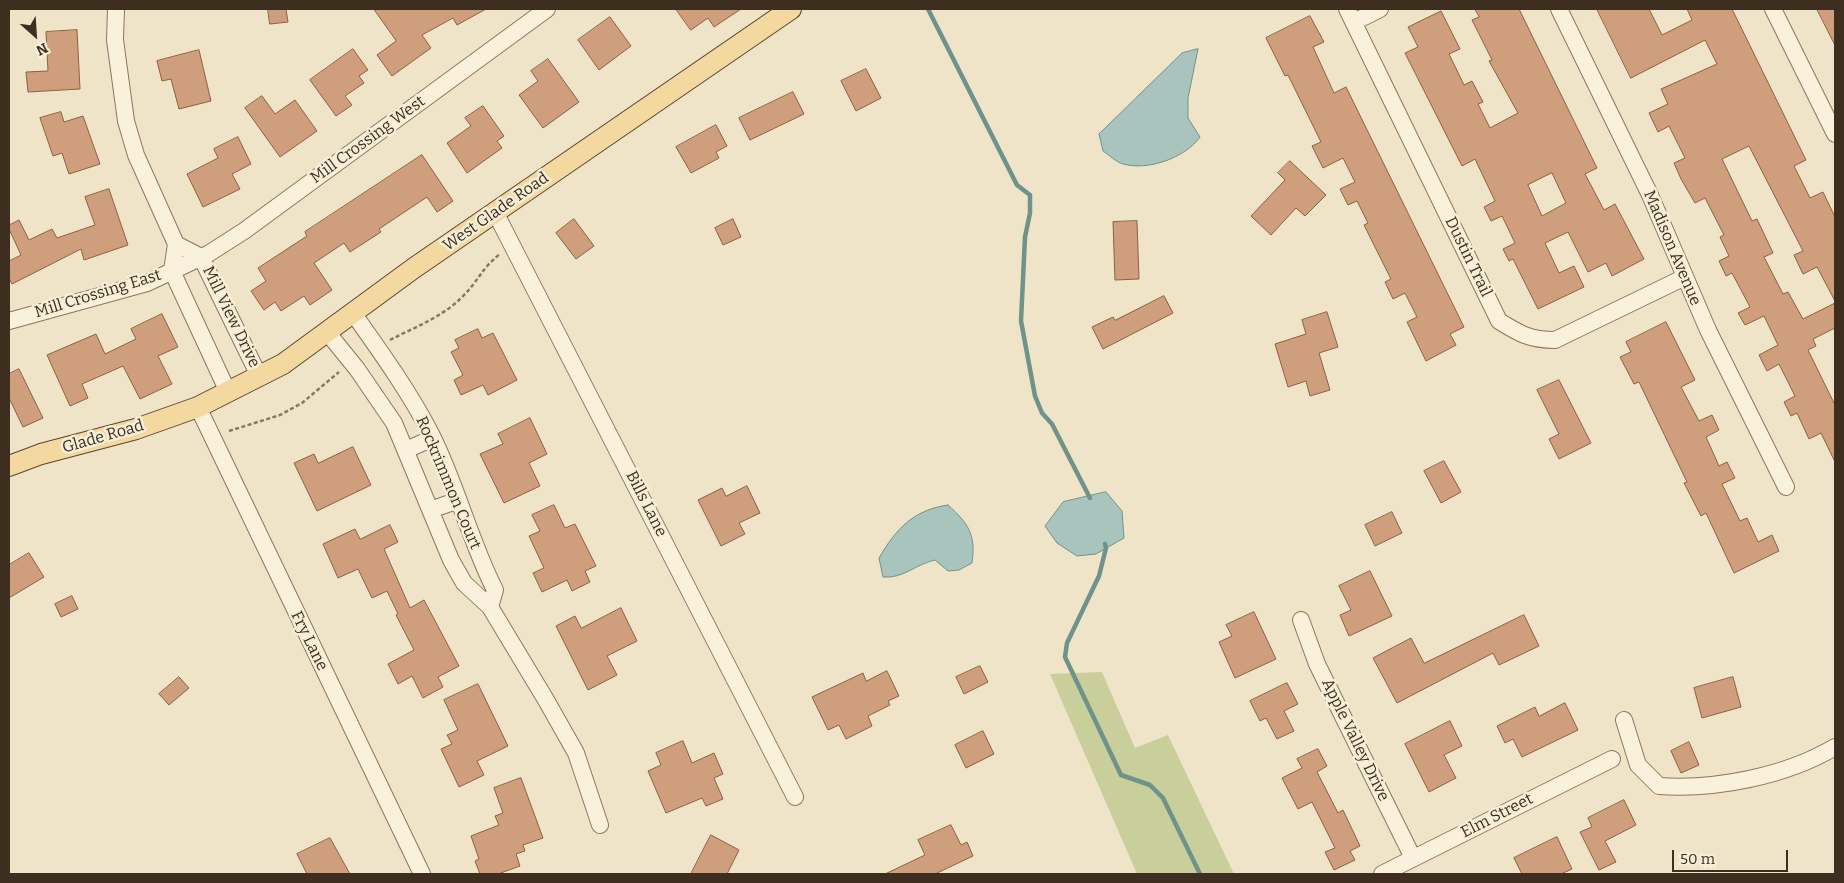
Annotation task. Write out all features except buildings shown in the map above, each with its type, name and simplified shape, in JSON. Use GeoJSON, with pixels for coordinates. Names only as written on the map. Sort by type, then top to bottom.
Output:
{"type":"FeatureCollection","features":[{"type":"Feature","properties":{"kind":"main road","name":"West Glade Road"},"geometry":{"type":"LineString","coordinates":[[198,407],[283,364],[496,212],[791,9]]}},
{"type":"Feature","properties":{"kind":"main road","name":"Glade Road"},"geometry":{"type":"LineString","coordinates":[[9,466],[41,454],[136,429],[198,407]]}},
{"type":"Feature","properties":{"kind":"street"},"geometry":{"type":"LineString","coordinates":[[116,9],[115,40],[126,121],[136,156],[176,244],[179,268]]}},
{"type":"Feature","properties":{"kind":"street","name":"Mill Crossing West"},"geometry":{"type":"LineString","coordinates":[[179,268],[244,231],[547,9]]}},
{"type":"Feature","properties":{"kind":"street"},"geometry":{"type":"LineString","coordinates":[[1350,15],[1380,9]]}},
{"type":"Feature","properties":{"kind":"street","name":"Madison Avenue"},"geometry":{"type":"LineString","coordinates":[[1559,9],[1650,195],[1708,330],[1786,487]]}},
{"type":"Feature","properties":{"kind":"street"},"geometry":{"type":"LineString","coordinates":[[1773,9],[1835,134]]}},
{"type":"Feature","properties":{"kind":"street","name":"Dustin Trail"},"geometry":{"type":"LineString","coordinates":[[1350,15],[1499,321],[1521,335],[1536,340],[1555,340],[1685,277]]}},
{"type":"Feature","properties":{"kind":"street","name":"Bills Lane"},"geometry":{"type":"LineString","coordinates":[[496,212],[795,797]]}},
{"type":"Feature","properties":{"kind":"street","name":"Mill View Drive"},"geometry":{"type":"LineString","coordinates":[[176,244],[201,257],[259,376]]}},
{"type":"Feature","properties":{"kind":"street","name":"Mill View Drive"},"geometry":{"type":"LineString","coordinates":[[179,268],[228,392]]}},
{"type":"Feature","properties":{"kind":"street","name":"Mill Crossing East"},"geometry":{"type":"LineString","coordinates":[[9,321],[147,283],[179,268]]}},
{"type":"Feature","properties":{"kind":"street","name":"Rockrimmon Court"},"geometry":{"type":"LineString","coordinates":[[353,313],[401,383],[432,438],[482,563],[496,590],[490,607]]}},
{"type":"Feature","properties":{"kind":"street","name":"Rockrimmon Court"},"geometry":{"type":"LineString","coordinates":[[327,332],[394,423],[451,560],[464,583],[490,607],[576,753],[600,824]]}},
{"type":"Feature","properties":{"kind":"street"},"geometry":{"type":"LineString","coordinates":[[378,399],[401,383]]}},
{"type":"Feature","properties":{"kind":"street","name":"Fry Lane"},"geometry":{"type":"LineString","coordinates":[[198,407],[422,874]]}},
{"type":"Feature","properties":{"kind":"street"},"geometry":{"type":"LineString","coordinates":[[406,450],[432,438]]}},
{"type":"Feature","properties":{"kind":"street"},"geometry":{"type":"LineString","coordinates":[[431,510],[458,500]]}},
{"type":"Feature","properties":{"kind":"street","name":"Apple Valley Drive"},"geometry":{"type":"LineString","coordinates":[[1301,620],[1317,664],[1413,858]]}},
{"type":"Feature","properties":{"kind":"street"},"geometry":{"type":"LineString","coordinates":[[1624,720],[1638,765],[1659,786],[1692,787],[1770,774],[1820,755],[1835,746]]}},
{"type":"Feature","properties":{"kind":"street","name":"Elm Street"},"geometry":{"type":"LineString","coordinates":[[1382,874],[1612,759]]}},
{"type":"Feature","properties":{"kind":"green space"},"geometry":{"type":"Polygon","coordinates":[[[1102,672],[1135,748],[1168,735],[1234,874],[1137,874],[1050,674],[1102,672]]]}},
{"type":"Feature","properties":{"kind":"water"},"geometry":{"type":"Polygon","coordinates":[[[1198,49],[1188,98],[1188,118],[1200,137],[1176,157],[1143,166],[1123,164],[1103,151],[1099,134],[1182,53],[1198,49]]]}},
{"type":"Feature","properties":{"kind":"water"},"geometry":{"type":"Polygon","coordinates":[[[1106,492],[1122,511],[1124,538],[1096,554],[1077,556],[1057,543],[1045,526],[1063,502],[1106,492]]]}},
{"type":"Feature","properties":{"kind":"water"},"geometry":{"type":"Polygon","coordinates":[[[948,505],[966,524],[972,537],[972,563],[959,570],[948,571],[935,560],[897,576],[883,577],[879,558],[899,530],[915,516],[925,511],[948,505]]]}},
{"type":"Feature","properties":{"kind":"waterway"},"geometry":{"type":"LineString","coordinates":[[928,9],[1017,185],[1030,195],[1030,213],[1025,237],[1021,321],[1035,396],[1042,413],[1052,424],[1090,498]]}},
{"type":"Feature","properties":{"kind":"waterway"},"geometry":{"type":"LineString","coordinates":[[1105,544],[1106,548],[1099,576],[1067,643],[1065,657],[1121,775],[1150,785],[1163,798],[1200,874]]}}]}
